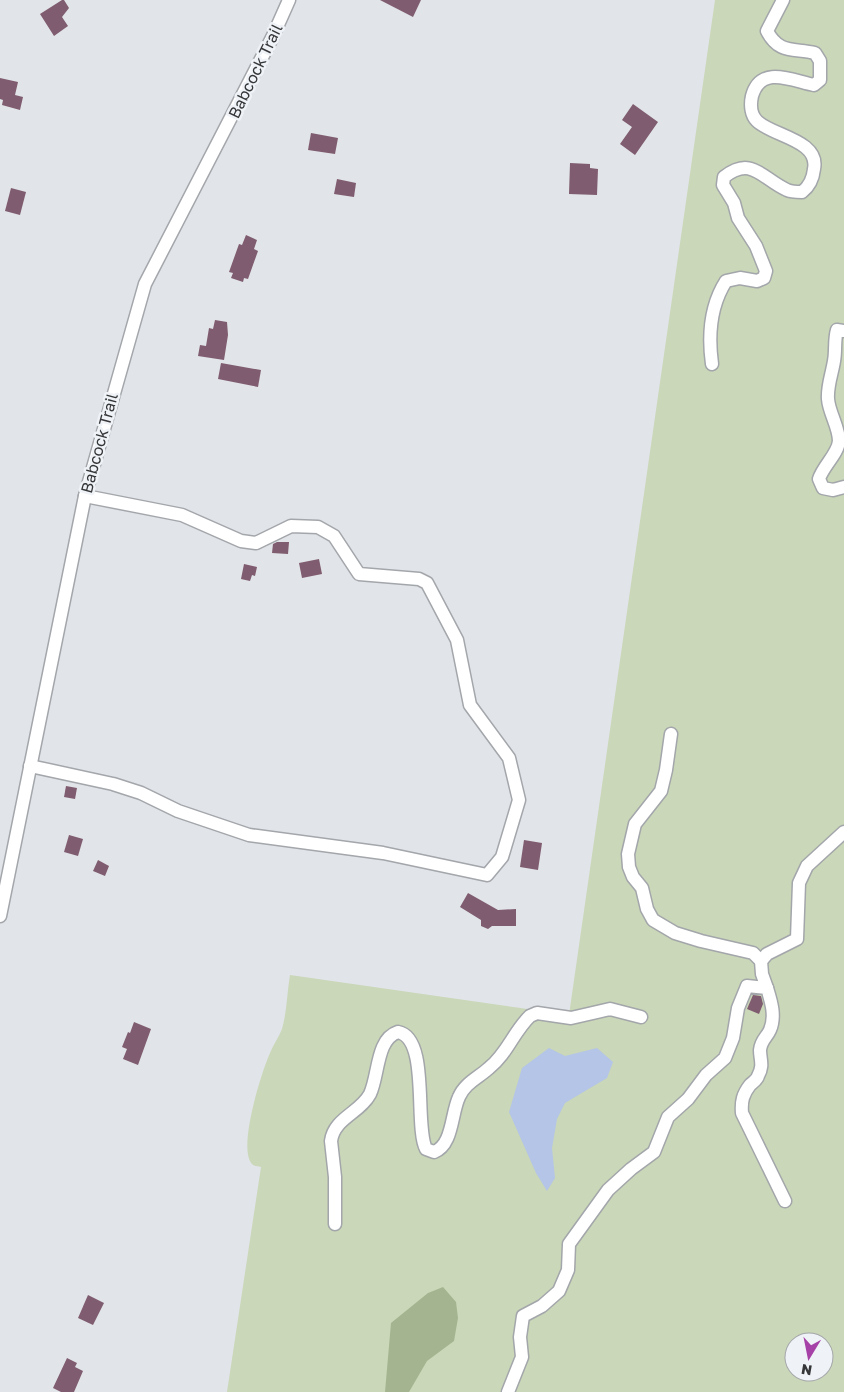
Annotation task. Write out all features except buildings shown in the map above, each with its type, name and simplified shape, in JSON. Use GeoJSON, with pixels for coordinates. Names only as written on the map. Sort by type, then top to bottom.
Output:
{"type":"FeatureCollection","features":[{"type":"Feature","properties":{"kind":"street","name":"Babcock Trail"},"geometry":{"type":"LineString","coordinates":[[0,916],[85,496],[145,284],[273,36],[289,0]]}},
{"type":"Feature","properties":{"kind":"street"},"geometry":{"type":"LineString","coordinates":[[712,364],[711,316],[720,290],[726,280],[740,278],[757,281],[764,278],[766,271],[756,246],[738,218],[734,203],[723,185],[724,177],[731,171],[742,167],[751,168],[789,191],[802,192],[809,186],[816,162],[811,153],[790,138],[759,123],[752,116],[751,99],[753,91],[759,83],[769,77],[780,76],[814,85],[820,80],[820,60],[815,53],[785,49],[772,41],[767,31],[783,0]]}},
{"type":"Feature","properties":{"kind":"street"},"geometry":{"type":"LineString","coordinates":[[844,331],[837,330],[834,342],[834,360],[829,380],[828,401],[839,442],[819,479],[823,488],[833,490],[844,487]]}},
{"type":"Feature","properties":{"kind":"street"},"geometry":{"type":"LineString","coordinates":[[30,766],[113,784],[141,793],[178,811],[249,834],[383,853],[487,875],[502,857],[519,800],[509,758],[470,705],[456,640],[427,583],[419,578],[359,574],[334,536],[318,526],[290,526],[256,543],[241,541],[182,515],[85,496]]}},
{"type":"Feature","properties":{"kind":"street"},"geometry":{"type":"LineString","coordinates":[[671,734],[661,791],[635,824],[628,854],[629,867],[633,877],[642,888],[647,909],[653,920],[675,933],[753,953],[761,961],[762,974],[771,999],[773,1018],[770,1031],[762,1040],[760,1051],[762,1061],[758,1077],[747,1090],[741,1103],[742,1113],[785,1201]]}},
{"type":"Feature","properties":{"kind":"street"},"geometry":{"type":"LineString","coordinates":[[761,961],[767,954],[797,939],[799,883],[807,866],[844,832]]}},
{"type":"Feature","properties":{"kind":"street"},"geometry":{"type":"LineString","coordinates":[[508,1392],[522,1357],[520,1337],[522,1316],[542,1306],[560,1291],[568,1270],[569,1244],[608,1190],[631,1168],[654,1152],[668,1117],[688,1099],[706,1075],[725,1058],[733,1038],[738,1008],[747,986],[767,988]]}},
{"type":"Feature","properties":{"kind":"street"},"geometry":{"type":"LineString","coordinates":[[335,1224],[332,1134],[339,1124],[359,1109],[366,1101],[374,1083],[383,1045],[392,1034],[398,1032],[404,1034],[409,1038],[413,1046],[420,1090],[422,1139],[426,1149],[434,1152],[440,1149],[446,1141],[456,1103],[464,1088],[489,1069],[501,1056],[530,1016],[537,1013],[571,1018],[610,1010],[641,1017]]}},
{"type":"Feature","properties":{"kind":"green space"},"geometry":{"type":"Polygon","coordinates":[[[715,0],[844,0],[844,1392],[227,1392],[261,1167],[253,1165],[249,1157],[247,1144],[249,1128],[262,1076],[271,1050],[282,1029],[290,975],[569,1015],[715,0]]]}},
{"type":"Feature","properties":{"kind":"green space"},"geometry":{"type":"Polygon","coordinates":[[[443,1287],[456,1302],[458,1318],[454,1341],[427,1361],[409,1392],[385,1392],[391,1323],[428,1293],[443,1287]]]}},
{"type":"Feature","properties":{"kind":"water"},"geometry":{"type":"Polygon","coordinates":[[[549,1048],[565,1056],[597,1048],[613,1062],[607,1078],[565,1103],[557,1119],[552,1148],[555,1178],[547,1191],[536,1173],[509,1112],[522,1068],[549,1048]]]}}]}
